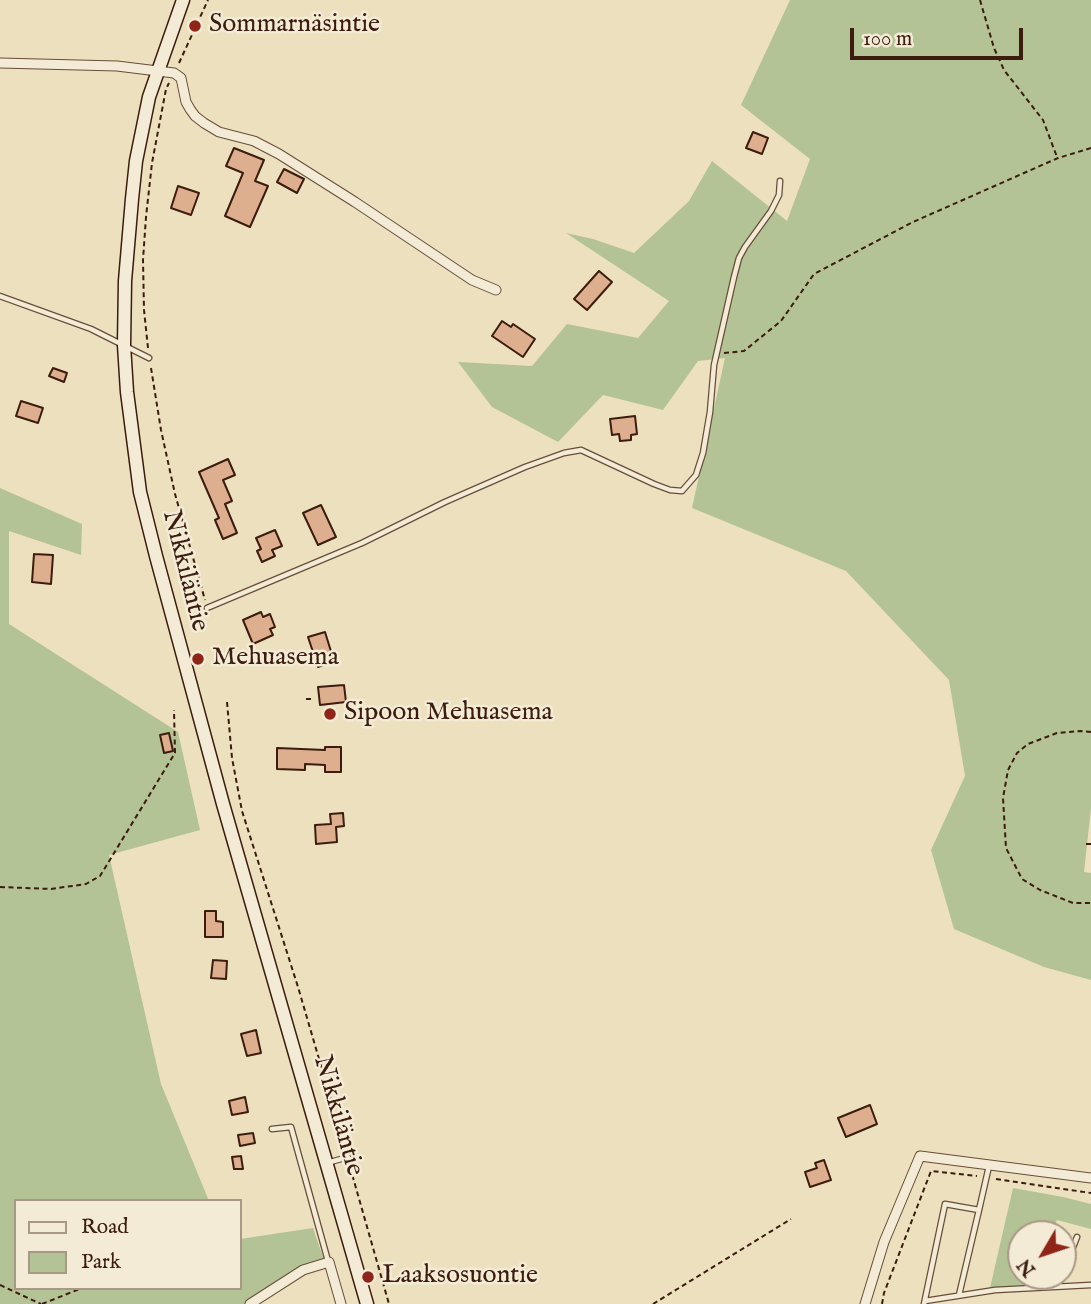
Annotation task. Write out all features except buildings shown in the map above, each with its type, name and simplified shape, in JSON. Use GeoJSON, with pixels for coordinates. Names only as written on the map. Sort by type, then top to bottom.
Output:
{"type":"FeatureCollection","features":[{"type":"Feature","properties":{"kind":"street","name":"Nikkiläntie"},"geometry":{"type":"LineString","coordinates":[[183,0],[149,97],[136,161],[125,281],[124,345],[127,392],[140,492],[223,804],[367,1304]]}},
{"type":"Feature","properties":{"kind":"street"},"geometry":{"type":"LineString","coordinates":[[0,64],[117,66],[174,73],[181,78],[190,109],[204,123],[219,132],[254,141],[279,154],[472,280],[496,290]]}},
{"type":"Feature","properties":{"kind":"street"},"geometry":{"type":"LineString","coordinates":[[865,1304],[884,1242],[920,1156],[1091,1178]]}},
{"type":"Feature","properties":{"kind":"street"},"geometry":{"type":"LineString","coordinates":[[250,1304],[303,1270],[329,1262],[341,1304]]}},
{"type":"Feature","properties":{"kind":"lane"},"geometry":{"type":"LineString","coordinates":[[207,608],[362,543],[525,467],[564,453],[581,450],[654,484],[682,491],[696,475],[703,453],[716,354],[739,258],[775,203],[779,195],[780,181]]}},
{"type":"Feature","properties":{"kind":"lane"},"geometry":{"type":"LineString","coordinates":[[0,296],[90,329],[149,358]]}},
{"type":"Feature","properties":{"kind":"lane"},"geometry":{"type":"LineString","coordinates":[[272,1129],[291,1127],[329,1262]]}},
{"type":"Feature","properties":{"kind":"lane"},"geometry":{"type":"LineString","coordinates":[[327,1163],[348,1157]]}},
{"type":"Feature","properties":{"kind":"lane"},"geometry":{"type":"LineString","coordinates":[[959,1296],[990,1165]]}},
{"type":"Feature","properties":{"kind":"lane"},"geometry":{"type":"LineString","coordinates":[[979,1210],[945,1204],[924,1303],[1007,1289]]}},
{"type":"Feature","properties":{"kind":"path","name":"Nikkiläntie"},"geometry":{"type":"LineString","coordinates":[[207,608],[175,494],[161,430],[149,358],[143,260],[152,163],[166,89],[208,0]]}},
{"type":"Feature","properties":{"kind":"path"},"geometry":{"type":"LineString","coordinates":[[980,0],[1004,69],[1043,120],[1058,158]]}},
{"type":"Feature","properties":{"kind":"path"},"geometry":{"type":"LineString","coordinates":[[716,354],[744,351],[781,321],[814,274],[913,222],[1058,158],[1091,148]]}},
{"type":"Feature","properties":{"kind":"path"},"geometry":{"type":"LineString","coordinates":[[306,699],[313,699]]}},
{"type":"Feature","properties":{"kind":"path","name":"Nikkiläntie"},"geometry":{"type":"LineString","coordinates":[[227,702],[232,758],[242,811],[298,987],[389,1304]]}},
{"type":"Feature","properties":{"kind":"path"},"geometry":{"type":"LineString","coordinates":[[0,887],[51,889],[86,884],[100,876],[175,753],[174,710]]}},
{"type":"Feature","properties":{"kind":"path"},"geometry":{"type":"LineString","coordinates":[[1091,732],[1057,733],[1028,744],[1017,753],[1008,770],[1003,798],[1006,848],[1022,879],[1040,890],[1073,903],[1091,903]]}},
{"type":"Feature","properties":{"kind":"path"},"geometry":{"type":"LineString","coordinates":[[1086,844],[1091,844]]}},
{"type":"Feature","properties":{"kind":"path"},"geometry":{"type":"LineString","coordinates":[[653,1304],[791,1219]]}},
{"type":"Feature","properties":{"kind":"path"},"geometry":{"type":"LineString","coordinates":[[0,1285],[41,1304],[77,1290]]}},
{"type":"Feature","properties":{"kind":"green space"},"geometry":{"type":"Polygon","coordinates":[[[790,0],[1091,0],[1091,808],[1084,872],[1091,873],[1091,980],[1044,967],[954,929],[931,850],[965,776],[949,680],[846,571],[692,508],[725,358],[698,361],[663,410],[603,395],[558,442],[492,407],[458,362],[532,366],[567,324],[638,338],[669,301],[566,233],[634,253],[689,201],[712,161],[787,221],[810,159],[741,105],[790,0]]]}},
{"type":"Feature","properties":{"kind":"green space"},"geometry":{"type":"Polygon","coordinates":[[[0,488],[82,524],[81,555],[9,531],[9,624],[178,732],[200,830],[109,855],[161,1084],[208,1199],[14,1199],[14,1290],[242,1290],[242,1239],[313,1228],[325,1263],[303,1270],[250,1304],[0,1304],[0,488]]]}},
{"type":"Feature","properties":{"kind":"green space"},"geometry":{"type":"Polygon","coordinates":[[[1013,1188],[1091,1204],[1091,1229],[1077,1225],[1077,1220],[1007,1220],[1007,1286],[990,1288],[1013,1188]]]}},
{"type":"Feature","properties":{"kind":"place","name":"Sommarnäsintie"},"geometry":{"type":"Point","coordinates":[195,26]}},
{"type":"Feature","properties":{"kind":"place","name":"Mehuasema"},"geometry":{"type":"Point","coordinates":[198,659]}},
{"type":"Feature","properties":{"kind":"place","name":"Sipoon Mehuasema"},"geometry":{"type":"Point","coordinates":[330,714]}},
{"type":"Feature","properties":{"kind":"place","name":"Laaksosuontie"},"geometry":{"type":"Point","coordinates":[368,1277]}}]}
